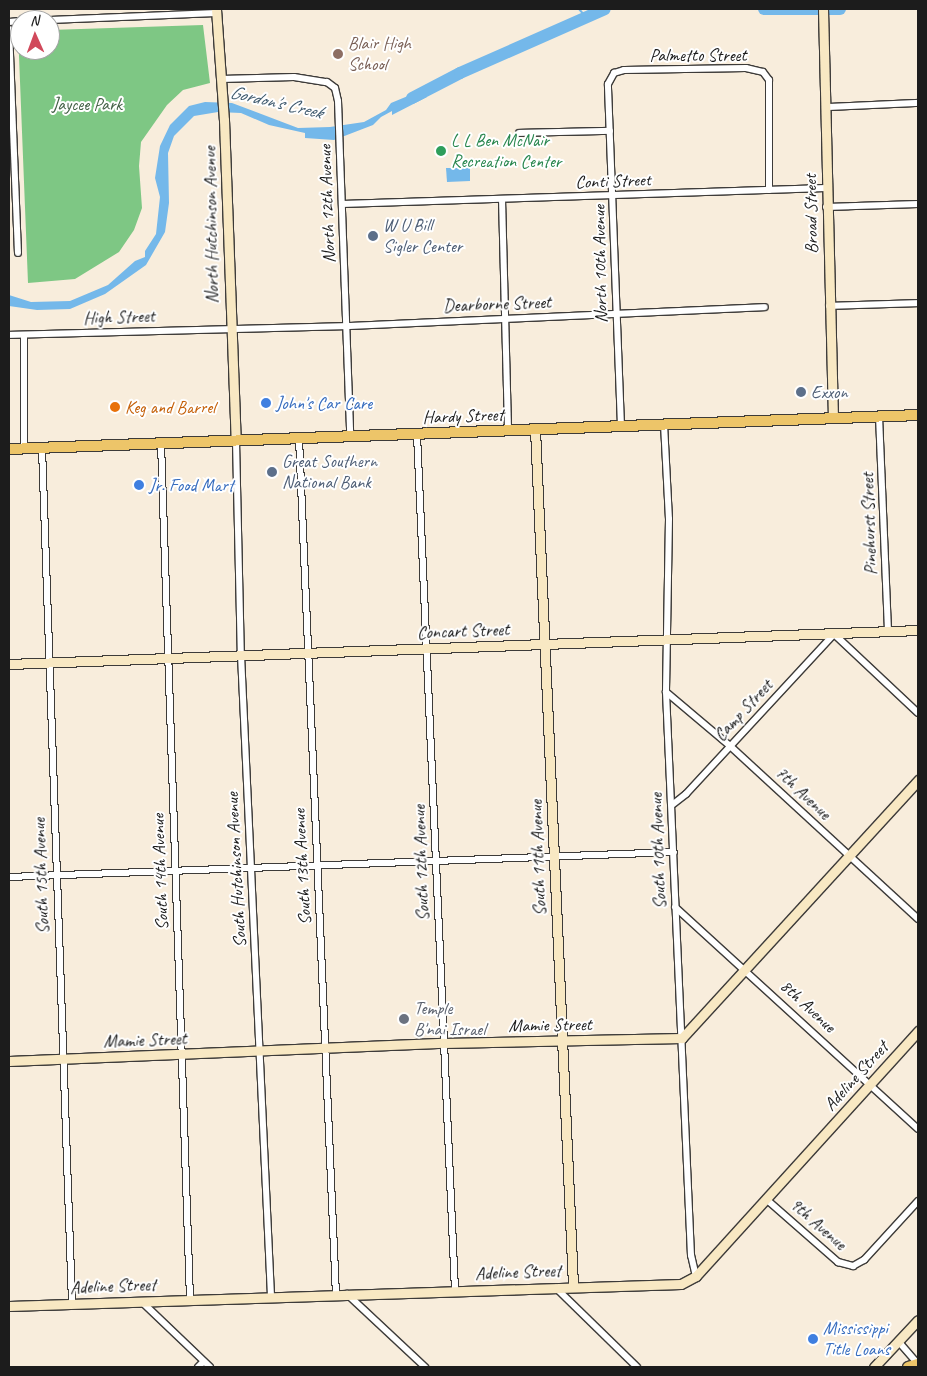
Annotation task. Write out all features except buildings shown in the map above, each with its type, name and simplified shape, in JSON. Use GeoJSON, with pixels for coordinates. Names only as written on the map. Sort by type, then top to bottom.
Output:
{"type":"FeatureCollection","features":[{"type":"Feature","properties":{"kind":"main road","name":"Hardy Street"},"geometry":{"type":"LineString","coordinates":[[9,449],[918,415]]}},
{"type":"Feature","properties":{"kind":"main road"},"geometry":{"type":"LineString","coordinates":[[908,1367],[918,1364]]}},
{"type":"Feature","properties":{"kind":"street","name":"Broad Street"},"geometry":{"type":"LineString","coordinates":[[823,9],[826,107],[826,207],[833,418]]}},
{"type":"Feature","properties":{"kind":"street"},"geometry":{"type":"LineString","coordinates":[[60,19],[216,11]]}},
{"type":"Feature","properties":{"kind":"street","name":"North Hutchinson Avenue"},"geometry":{"type":"LineString","coordinates":[[216,11],[224,120],[229,328],[236,441]]}},
{"type":"Feature","properties":{"kind":"street"},"geometry":{"type":"LineString","coordinates":[[9,29],[12,227],[18,253]]}},
{"type":"Feature","properties":{"kind":"street","name":"Palmetto Street"},"geometry":{"type":"LineString","coordinates":[[614,74],[624,70],[746,68],[764,72],[769,80],[768,190]]}},
{"type":"Feature","properties":{"kind":"street","name":"North 10th Avenue"},"geometry":{"type":"LineString","coordinates":[[614,74],[608,84],[614,196],[620,426]]}},
{"type":"Feature","properties":{"kind":"street","name":"North 12th Avenue"},"geometry":{"type":"LineString","coordinates":[[222,84],[281,77],[327,82],[335,88],[339,114],[350,436]]}},
{"type":"Feature","properties":{"kind":"street"},"geometry":{"type":"LineString","coordinates":[[826,107],[918,103]]}},
{"type":"Feature","properties":{"kind":"street"},"geometry":{"type":"LineString","coordinates":[[519,133],[610,131]]}},
{"type":"Feature","properties":{"kind":"street","name":"Conti Street"},"geometry":{"type":"LineString","coordinates":[[342,204],[826,188]]}},
{"type":"Feature","properties":{"kind":"street"},"geometry":{"type":"LineString","coordinates":[[502,199],[503,318],[508,430]]}},
{"type":"Feature","properties":{"kind":"street"},"geometry":{"type":"LineString","coordinates":[[826,207],[918,204]]}},
{"type":"Feature","properties":{"kind":"street"},"geometry":{"type":"LineString","coordinates":[[829,306],[918,303]]}},
{"type":"Feature","properties":{"kind":"street","name":"Dearborne Street"},"geometry":{"type":"LineString","coordinates":[[229,328],[346,326],[765,307]]}},
{"type":"Feature","properties":{"kind":"street","name":"High Street"},"geometry":{"type":"LineString","coordinates":[[9,335],[229,328]]}},
{"type":"Feature","properties":{"kind":"street"},"geometry":{"type":"LineString","coordinates":[[24,334],[24,449]]}},
{"type":"Feature","properties":{"kind":"street","name":"Pinehurst Street"},"geometry":{"type":"LineString","coordinates":[[880,416],[888,631]]}},
{"type":"Feature","properties":{"kind":"street","name":"South 10th Avenue"},"geometry":{"type":"LineString","coordinates":[[664,424],[669,519],[666,692],[691,1255],[696,1276]]}},
{"type":"Feature","properties":{"kind":"street","name":"South 11th Avenue"},"geometry":{"type":"LineString","coordinates":[[535,429],[547,644],[554,858],[573,1286]]}},
{"type":"Feature","properties":{"kind":"street","name":"South 12th Avenue"},"geometry":{"type":"LineString","coordinates":[[417,434],[455,1290]]}},
{"type":"Feature","properties":{"kind":"street","name":"South 13th Avenue"},"geometry":{"type":"LineString","coordinates":[[299,438],[336,1295]]}},
{"type":"Feature","properties":{"kind":"street","name":"South Hutchinson Avenue"},"geometry":{"type":"LineString","coordinates":[[236,441],[241,655],[271,1297]]}},
{"type":"Feature","properties":{"kind":"street","name":"South 14th Avenue"},"geometry":{"type":"LineString","coordinates":[[161,444],[180,1055],[190,1300]]}},
{"type":"Feature","properties":{"kind":"street","name":"South 15th Avenue"},"geometry":{"type":"LineString","coordinates":[[42,448],[72,1304]]}},
{"type":"Feature","properties":{"kind":"street","name":"Concart Street"},"geometry":{"type":"LineString","coordinates":[[9,664],[918,630]]}},
{"type":"Feature","properties":{"kind":"street"},"geometry":{"type":"LineString","coordinates":[[834,634],[918,713]]}},
{"type":"Feature","properties":{"kind":"street","name":"Camp Street"},"geometry":{"type":"LineString","coordinates":[[672,804],[686,794],[834,634]]}},
{"type":"Feature","properties":{"kind":"street","name":"7th Avenue"},"geometry":{"type":"LineString","coordinates":[[666,692],[730,746],[918,919]]}},
{"type":"Feature","properties":{"kind":"street"},"geometry":{"type":"LineString","coordinates":[[682,1038],[918,780]]}},
{"type":"Feature","properties":{"kind":"street"},"geometry":{"type":"LineString","coordinates":[[9,877],[674,852]]}},
{"type":"Feature","properties":{"kind":"street","name":"8th Avenue"},"geometry":{"type":"LineString","coordinates":[[675,907],[918,1129]]}},
{"type":"Feature","properties":{"kind":"street","name":"Adeline Street"},"geometry":{"type":"LineString","coordinates":[[9,1306],[676,1284],[696,1276],[918,1031]]}},
{"type":"Feature","properties":{"kind":"street","name":"Mamie Street"},"geometry":{"type":"LineString","coordinates":[[9,1061],[444,1043],[682,1038]]}},
{"type":"Feature","properties":{"kind":"street","name":"9th Avenue"},"geometry":{"type":"LineString","coordinates":[[766,1198],[838,1262],[853,1266],[864,1260],[918,1201]]}},
{"type":"Feature","properties":{"kind":"street"},"geometry":{"type":"LineString","coordinates":[[556,1287],[637,1367]]}},
{"type":"Feature","properties":{"kind":"street"},"geometry":{"type":"LineString","coordinates":[[347,1294],[425,1367]]}},
{"type":"Feature","properties":{"kind":"street"},"geometry":{"type":"LineString","coordinates":[[142,1302],[210,1367]]}},
{"type":"Feature","properties":{"kind":"street"},"geometry":{"type":"LineString","coordinates":[[874,1367],[918,1320]]}},
{"type":"Feature","properties":{"kind":"street"},"geometry":{"type":"LineString","coordinates":[[898,1341],[918,1364]]}},
{"type":"Feature","properties":{"kind":"street"},"geometry":{"type":"LineString","coordinates":[[198,1367],[204,1362]]}},
{"type":"Feature","properties":{"kind":"green space","name":"Jaycee Park"},"geometry":{"type":"Polygon","coordinates":[[[203,25],[210,83],[183,90],[167,105],[141,142],[139,166],[142,208],[134,230],[119,252],[75,279],[28,283],[19,60],[60,60],[60,30],[203,25]]]}},
{"type":"Feature","properties":{"kind":"water"},"geometry":{"type":"Polygon","coordinates":[[[420,91],[427,91],[427,97],[392,115],[392,111],[381,117],[373,125],[334,140],[305,138],[305,133],[269,125],[241,113],[218,112],[194,116],[174,136],[168,153],[169,203],[165,232],[146,265],[105,294],[70,309],[37,310],[9,306],[9,295],[31,302],[70,301],[108,285],[135,261],[145,257],[145,251],[156,234],[160,197],[155,178],[160,146],[170,125],[189,106],[205,102],[232,103],[298,128],[330,127],[364,122],[386,110],[391,103],[420,91]]]}},
{"type":"Feature","properties":{"kind":"water"},"geometry":{"type":"Polygon","coordinates":[[[446,168],[470,168],[470,181],[447,182],[446,168]]]}},
{"type":"Feature","properties":{"kind":"waterway"},"geometry":{"type":"LineString","coordinates":[[579,9],[586,17]]}},
{"type":"Feature","properties":{"kind":"waterway","name":"Gordon's Creek"},"geometry":{"type":"LineString","coordinates":[[412,98],[460,73],[605,9]]}},
{"type":"Feature","properties":{"kind":"waterway","name":"Gordon's Creek"},"geometry":{"type":"LineString","coordinates":[[764,9],[840,9]]}},
{"type":"Feature","properties":{"kind":"place","name":"Blair High School"},"geometry":{"type":"Point","coordinates":[338,54]}},
{"type":"Feature","properties":{"kind":"place","name":"L L Ben McNair Recreation Center"},"geometry":{"type":"Point","coordinates":[441,151]}},
{"type":"Feature","properties":{"kind":"place","name":"W U Bill Sigler Center"},"geometry":{"type":"Point","coordinates":[373,236]}},
{"type":"Feature","properties":{"kind":"place","name":"Exxon"},"geometry":{"type":"Point","coordinates":[801,392]}},
{"type":"Feature","properties":{"kind":"place","name":"John's Car Care"},"geometry":{"type":"Point","coordinates":[266,403]}},
{"type":"Feature","properties":{"kind":"place","name":"Keg and Barrel"},"geometry":{"type":"Point","coordinates":[115,407]}},
{"type":"Feature","properties":{"kind":"place","name":"Great Southern National Bank"},"geometry":{"type":"Point","coordinates":[272,472]}},
{"type":"Feature","properties":{"kind":"place","name":"Jr. Food Mart"},"geometry":{"type":"Point","coordinates":[139,485]}},
{"type":"Feature","properties":{"kind":"place","name":"Temple B'nai Israel"},"geometry":{"type":"Point","coordinates":[404,1019]}},
{"type":"Feature","properties":{"kind":"place","name":"Mississippi Title Loans"},"geometry":{"type":"Point","coordinates":[813,1339]}}]}
